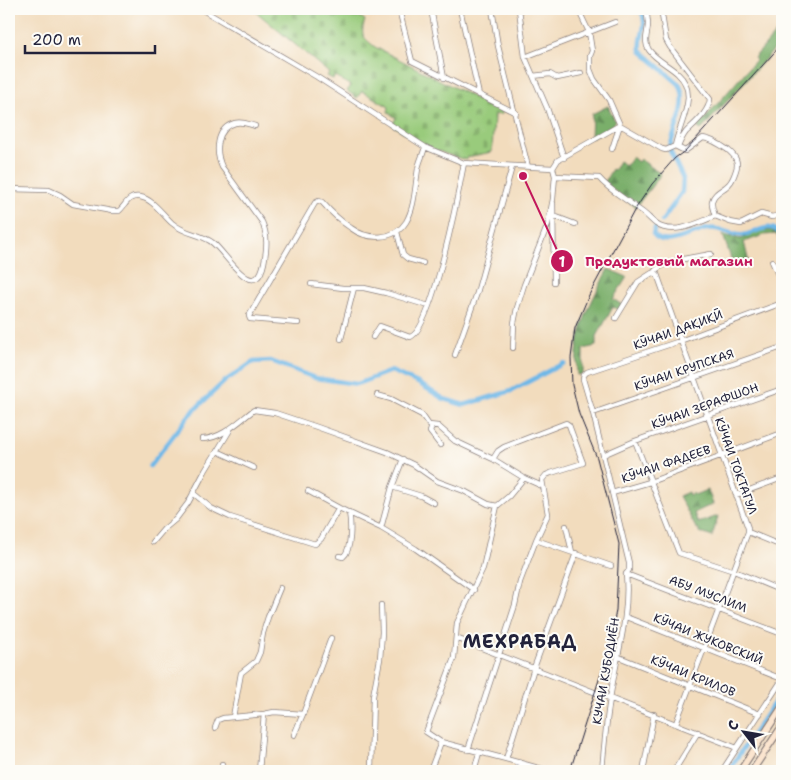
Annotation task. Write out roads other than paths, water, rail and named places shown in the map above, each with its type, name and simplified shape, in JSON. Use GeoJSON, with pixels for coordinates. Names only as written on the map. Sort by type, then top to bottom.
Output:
{"type":"FeatureCollection","features":[{"type":"Feature","properties":{"kind":"main road"},"geometry":{"type":"LineString","coordinates":[[740,771],[782,707]]}},
{"type":"Feature","properties":{"kind":"main road"},"geometry":{"type":"LineString","coordinates":[[752,771],[782,726]]}},
{"type":"Feature","properties":{"kind":"main road"},"geometry":{"type":"LineString","coordinates":[[760,740],[764,745],[769,745]]}},
{"type":"Feature","properties":{"kind":"street"},"geometry":{"type":"LineString","coordinates":[[201,9],[316,77],[425,147],[464,163],[552,168]]}},
{"type":"Feature","properties":{"kind":"street"},"geometry":{"type":"LineString","coordinates":[[399,9],[412,61],[516,113]]}},
{"type":"Feature","properties":{"kind":"street"},"geometry":{"type":"LineString","coordinates":[[431,9],[444,78]]}},
{"type":"Feature","properties":{"kind":"street"},"geometry":{"type":"LineString","coordinates":[[460,9],[480,95]]}},
{"type":"Feature","properties":{"kind":"street"},"geometry":{"type":"LineString","coordinates":[[492,9],[498,46],[528,168]]}},
{"type":"Feature","properties":{"kind":"street"},"geometry":{"type":"LineString","coordinates":[[519,9],[525,57],[547,108],[564,158]]}},
{"type":"Feature","properties":{"kind":"street"},"geometry":{"type":"LineString","coordinates":[[578,9],[588,32],[592,51],[590,69],[609,100],[620,125],[666,150],[676,146],[686,132],[695,125],[710,106],[710,99],[666,40],[661,9]]}},
{"type":"Feature","properties":{"kind":"street"},"geometry":{"type":"LineString","coordinates":[[645,9],[648,24],[646,42],[649,50],[680,75],[686,84],[689,95],[676,146]]}},
{"type":"Feature","properties":{"kind":"street"},"geometry":{"type":"LineString","coordinates":[[525,57],[615,22]]}},
{"type":"Feature","properties":{"kind":"street"},"geometry":{"type":"LineString","coordinates":[[533,76],[550,74],[557,78],[580,73]]}},
{"type":"Feature","properties":{"kind":"street"},"geometry":{"type":"LineString","coordinates":[[9,189],[49,190],[73,204],[112,211],[119,211],[133,197],[137,196],[147,199],[184,232],[212,242],[243,276],[254,279],[262,272],[267,240],[265,231],[262,222],[222,167],[218,159],[217,148],[223,131],[229,126],[244,122],[254,126]]}},
{"type":"Feature","properties":{"kind":"street"},"geometry":{"type":"LineString","coordinates":[[612,149],[620,125]]}},
{"type":"Feature","properties":{"kind":"street"},"geometry":{"type":"LineString","coordinates":[[552,168],[558,160],[620,125]]}},
{"type":"Feature","properties":{"kind":"street"},"geometry":{"type":"LineString","coordinates":[[676,146],[685,151],[703,138],[706,138],[721,145],[736,159],[738,166],[733,179],[715,194],[712,200],[715,216]]}},
{"type":"Feature","properties":{"kind":"street"},"geometry":{"type":"LineString","coordinates":[[298,323],[250,319],[249,316],[315,203],[322,202],[352,230],[363,234],[376,237],[388,236],[397,232],[406,222],[411,209],[418,167],[425,147]]}},
{"type":"Feature","properties":{"kind":"street"},"geometry":{"type":"LineString","coordinates":[[373,337],[380,326],[406,337],[413,337],[420,328],[438,280],[464,163]]}},
{"type":"Feature","properties":{"kind":"street"},"geometry":{"type":"LineString","coordinates":[[455,355],[477,293],[512,166]]}},
{"type":"Feature","properties":{"kind":"street"},"geometry":{"type":"LineString","coordinates":[[513,348],[517,308],[548,224],[555,176],[552,168]]}},
{"type":"Feature","properties":{"kind":"street"},"geometry":{"type":"LineString","coordinates":[[555,176],[599,178],[605,185],[658,225],[670,229],[693,225],[715,216],[741,224],[761,214],[772,217],[782,214]]}},
{"type":"Feature","properties":{"kind":"street"},"geometry":{"type":"LineString","coordinates":[[553,199],[554,282]]}},
{"type":"Feature","properties":{"kind":"street"},"geometry":{"type":"LineString","coordinates":[[554,216],[575,224]]}},
{"type":"Feature","properties":{"kind":"street"},"geometry":{"type":"LineString","coordinates":[[397,232],[403,255],[408,259],[423,263]]}},
{"type":"Feature","properties":{"kind":"street"},"geometry":{"type":"LineString","coordinates":[[616,318],[640,280],[653,273],[657,268],[680,260],[711,254]]}},
{"type":"Feature","properties":{"kind":"street"},"geometry":{"type":"LineString","coordinates":[[772,261],[782,284]]}},
{"type":"Feature","properties":{"kind":"street","name":"КӮЧАИ ТОКТАГУЛ"},"geometry":{"type":"LineString","coordinates":[[653,273],[656,274],[695,377],[707,417],[747,524],[748,532],[676,724]]}},
{"type":"Feature","properties":{"kind":"street"},"geometry":{"type":"LineString","coordinates":[[311,284],[386,293],[429,306]]}},
{"type":"Feature","properties":{"kind":"street"},"geometry":{"type":"LineString","coordinates":[[341,339],[354,288]]}},
{"type":"Feature","properties":{"kind":"street","name":"КӮЧАИ ДАҚИҚӢ"},"geometry":{"type":"LineString","coordinates":[[584,377],[587,372],[782,304]]}},
{"type":"Feature","properties":{"kind":"street","name":"КӮЧАИ КРУПСКАЯ"},"geometry":{"type":"LineString","coordinates":[[593,413],[782,347]]}},
{"type":"Feature","properties":{"kind":"street","name":"КУЧАИ КУБОДИЁН"},"geometry":{"type":"LineString","coordinates":[[584,377],[629,563],[629,570],[626,574],[628,592],[626,616],[610,698],[602,771]]}},
{"type":"Feature","properties":{"kind":"street","name":"КӮЧАИ ЗЕРАФШОН"},"geometry":{"type":"LineString","coordinates":[[635,442],[782,389]]}},
{"type":"Feature","properties":{"kind":"street"},"geometry":{"type":"LineString","coordinates":[[377,395],[391,399],[422,416],[429,425],[438,426],[461,445],[493,459],[524,478],[542,486]]}},
{"type":"Feature","properties":{"kind":"street"},"geometry":{"type":"LineString","coordinates":[[202,439],[208,439],[231,429],[254,410],[263,411],[318,427],[403,459],[437,481],[464,491],[488,504],[497,506]]}},
{"type":"Feature","properties":{"kind":"street"},"geometry":{"type":"LineString","coordinates":[[468,750],[516,605],[520,582],[548,514],[542,480],[546,475],[583,463],[570,427],[566,423],[504,447],[498,451],[493,459]]}},
{"type":"Feature","properties":{"kind":"street"},"geometry":{"type":"LineString","coordinates":[[432,426],[430,432],[440,445]]}},
{"type":"Feature","properties":{"kind":"street"},"geometry":{"type":"LineString","coordinates":[[153,542],[176,519],[231,429]]}},
{"type":"Feature","properties":{"kind":"street","name":"КӮЧАИ ФАДЕЕВ"},"geometry":{"type":"LineString","coordinates":[[612,493],[650,482],[782,434]]}},
{"type":"Feature","properties":{"kind":"street"},"geometry":{"type":"LineString","coordinates":[[603,455],[635,442],[679,553],[734,571],[782,591]]}},
{"type":"Feature","properties":{"kind":"street"},"geometry":{"type":"LineString","coordinates":[[217,451],[254,468]]}},
{"type":"Feature","properties":{"kind":"street"},"geometry":{"type":"LineString","coordinates":[[381,528],[392,487],[403,459]]}},
{"type":"Feature","properties":{"kind":"street"},"geometry":{"type":"LineString","coordinates":[[524,478],[509,496],[497,506],[483,568],[457,622],[454,658],[426,732],[441,742],[549,771]]}},
{"type":"Feature","properties":{"kind":"street"},"geometry":{"type":"LineString","coordinates":[[736,495],[782,478]]}},
{"type":"Feature","properties":{"kind":"street"},"geometry":{"type":"LineString","coordinates":[[392,487],[421,496],[434,503]]}},
{"type":"Feature","properties":{"kind":"street"},"geometry":{"type":"LineString","coordinates":[[308,491],[381,528],[416,549],[474,590]]}},
{"type":"Feature","properties":{"kind":"street"},"geometry":{"type":"LineString","coordinates":[[193,493],[212,508],[230,517],[315,544],[339,508]]}},
{"type":"Feature","properties":{"kind":"street"},"geometry":{"type":"LineString","coordinates":[[339,556],[343,557],[347,552],[351,523],[349,512]]}},
{"type":"Feature","properties":{"kind":"street"},"geometry":{"type":"LineString","coordinates":[[506,759],[534,668],[574,553],[566,526]]}},
{"type":"Feature","properties":{"kind":"street"},"geometry":{"type":"LineString","coordinates":[[748,532],[782,546]]}},
{"type":"Feature","properties":{"kind":"street"},"geometry":{"type":"LineString","coordinates":[[536,540],[611,566]]}},
{"type":"Feature","properties":{"kind":"street","name":"АБУ МУСЛИМ"},"geometry":{"type":"LineString","coordinates":[[626,574],[782,634]]}},
{"type":"Feature","properties":{"kind":"street"},"geometry":{"type":"LineString","coordinates":[[234,717],[241,673],[256,661],[268,617],[280,588]]}},
{"type":"Feature","properties":{"kind":"street"},"geometry":{"type":"LineString","coordinates":[[371,771],[373,696],[380,660],[382,632],[381,605]]}},
{"type":"Feature","properties":{"kind":"street","name":"КӮЧАИ ЖУКОВСКИЙ"},"geometry":{"type":"LineString","coordinates":[[626,616],[782,680]]}},
{"type":"Feature","properties":{"kind":"street"},"geometry":{"type":"LineString","coordinates":[[294,735],[331,638]]}},
{"type":"Feature","properties":{"kind":"street"},"geometry":{"type":"LineString","coordinates":[[456,638],[737,748]]}},
{"type":"Feature","properties":{"kind":"street","name":"КӮЧАИ КРИЛОВ"},"geometry":{"type":"LineString","coordinates":[[619,657],[760,714]]}},
{"type":"Feature","properties":{"kind":"street"},"geometry":{"type":"LineString","coordinates":[[722,771],[782,680]]}},
{"type":"Feature","properties":{"kind":"street"},"geometry":{"type":"LineString","coordinates":[[215,728],[218,720],[234,717],[274,712],[303,714]]}},
{"type":"Feature","properties":{"kind":"street"},"geometry":{"type":"LineString","coordinates":[[260,771],[264,714]]}},
{"type":"Feature","properties":{"kind":"street"},"geometry":{"type":"LineString","coordinates":[[643,771],[654,714]]}},
{"type":"Feature","properties":{"kind":"street"},"geometry":{"type":"LineString","coordinates":[[674,771],[698,732]]}},
{"type":"Feature","properties":{"kind":"street"},"geometry":{"type":"LineString","coordinates":[[774,738],[782,735]]}},
{"type":"Feature","properties":{"kind":"street"},"geometry":{"type":"LineString","coordinates":[[430,771],[441,742]]}},
{"type":"Feature","properties":{"kind":"street"},"geometry":{"type":"LineString","coordinates":[[474,771],[479,753]]}},
{"type":"Feature","properties":{"kind":"street"},"geometry":{"type":"LineString","coordinates":[[516,771],[519,762]]}},
{"type":"Feature","properties":{"kind":"street"},"geometry":{"type":"LineString","coordinates":[[222,764],[222,771]]}},
{"type":"Feature","properties":{"kind":"waterway"},"geometry":{"type":"LineString","coordinates":[[640,9],[644,20],[641,51],[679,84],[682,92],[682,108],[670,148]]}},
{"type":"Feature","properties":{"kind":"waterway"},"geometry":{"type":"LineString","coordinates":[[662,221],[682,192],[683,178],[670,151]]}},
{"type":"Feature","properties":{"kind":"waterway"},"geometry":{"type":"LineString","coordinates":[[655,228],[653,234],[658,239],[664,240],[679,239],[712,228],[739,235],[749,234],[764,228],[773,228],[782,236]]}},
{"type":"Feature","properties":{"kind":"waterway"},"geometry":{"type":"LineString","coordinates":[[150,466],[190,414],[225,381],[253,362],[271,361],[315,378],[357,384],[391,371],[418,383],[444,399],[464,405],[511,391],[564,363]]}},
{"type":"Feature","properties":{"kind":"waterway"},"geometry":{"type":"LineString","coordinates":[[728,771],[782,691]]}},
{"type":"Feature","properties":{"kind":"railway"},"geometry":{"type":"LineString","coordinates":[[570,771],[610,645],[616,610],[619,544],[597,458],[579,414],[572,385],[571,358],[575,328],[589,295],[634,211],[652,184],[675,158],[685,151],[782,44]]}},
{"type":"Feature","properties":{"kind":"place","name":"Продуктовый магазин"},"geometry":{"type":"Point","coordinates":[523,176]}},
{"type":"Feature","properties":{"kind":"district","name":"МЕХРАБАД"},"geometry":{"type":"Point","coordinates":[520,642]}}]}
